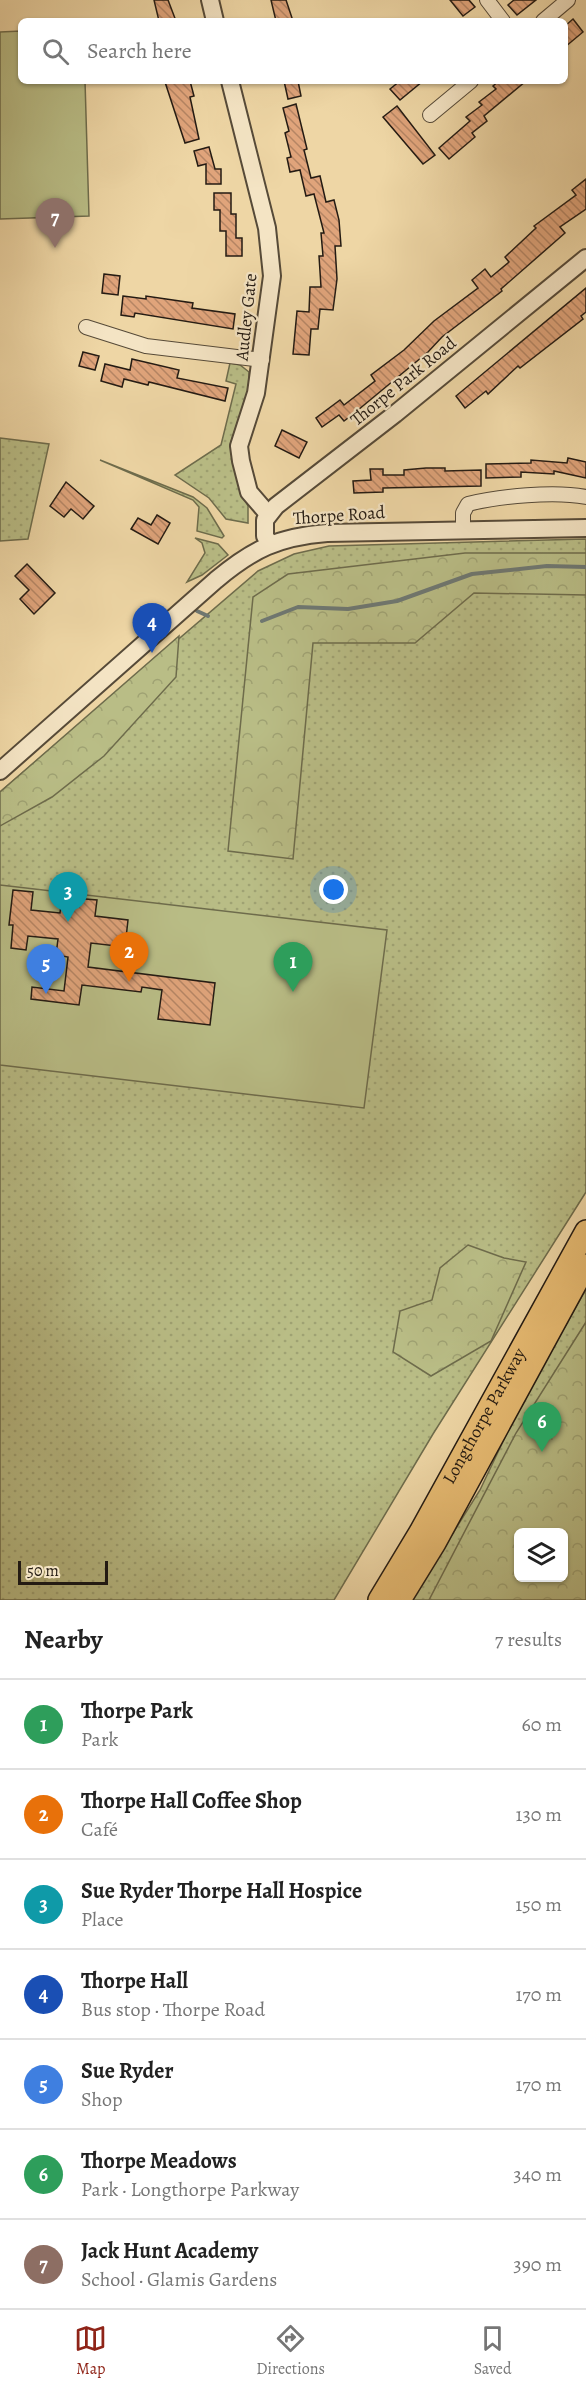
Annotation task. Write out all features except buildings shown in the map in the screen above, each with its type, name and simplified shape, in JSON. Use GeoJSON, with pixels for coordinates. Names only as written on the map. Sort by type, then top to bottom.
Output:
{"type":"FeatureCollection","features":[{"type":"Feature","properties":{"kind":"main road","name":"Longthorpe Parkway"},"geometry":{"type":"LineString","coordinates":[[379,1600],[420,1532],[528,1332],[586,1231]]}},
{"type":"Feature","properties":{"kind":"main road","name":"Longthorpe Parkway"},"geometry":{"type":"LineString","coordinates":[[400,1600],[435,1543],[586,1265]]}},
{"type":"Feature","properties":{"kind":"street"},"geometry":{"type":"LineString","coordinates":[[210,0],[214,18]]}},
{"type":"Feature","properties":{"kind":"street"},"geometry":{"type":"LineString","coordinates":[[487,0],[501,18]]}},
{"type":"Feature","properties":{"kind":"street"},"geometry":{"type":"LineString","coordinates":[[547,18],[568,0]]}},
{"type":"Feature","properties":{"kind":"street","name":"Audley Gate"},"geometry":{"type":"LineString","coordinates":[[231,84],[267,228],[272,276],[262,360],[250,417],[239,446],[249,492],[268,514]]}},
{"type":"Feature","properties":{"kind":"street"},"geometry":{"type":"LineString","coordinates":[[430,115],[467,84]]}},
{"type":"Feature","properties":{"kind":"street","name":"Thorpe Park Road"},"geometry":{"type":"LineString","coordinates":[[268,514],[586,258]]}},
{"type":"Feature","properties":{"kind":"street"},"geometry":{"type":"LineString","coordinates":[[86,327],[146,346],[262,360]]}},
{"type":"Feature","properties":{"kind":"street"},"geometry":{"type":"LineString","coordinates":[[463,529],[463,513],[468,504],[536,496],[586,496]]}},
{"type":"Feature","properties":{"kind":"street"},"geometry":{"type":"LineString","coordinates":[[268,514],[264,527],[270,544]]}},
{"type":"Feature","properties":{"kind":"street","name":"Thorpe Road"},"geometry":{"type":"LineString","coordinates":[[0,771],[237,562],[270,544],[296,536],[327,533],[586,528]]}},
{"type":"Feature","properties":{"kind":"green space"},"geometry":{"type":"Polygon","coordinates":[[[18,31],[18,84],[85,84],[89,216],[0,219],[0,32],[18,31]]]}},
{"type":"Feature","properties":{"kind":"green space"},"geometry":{"type":"Polygon","coordinates":[[[230,363],[240,365],[249,372],[249,387],[230,445],[239,488],[248,506],[248,523],[226,519],[209,498],[175,475],[221,445],[236,384],[226,381],[230,363]]]}},
{"type":"Feature","properties":{"kind":"green space"},"geometry":{"type":"Polygon","coordinates":[[[0,438],[49,444],[28,539],[0,541],[0,438]]]}},
{"type":"Feature","properties":{"kind":"green space"},"geometry":{"type":"Polygon","coordinates":[[[100,460],[193,497],[207,508],[224,536],[222,538],[197,531],[199,507],[193,500],[100,460]]]}},
{"type":"Feature","properties":{"kind":"green space"},"geometry":{"type":"Polygon","coordinates":[[[195,538],[218,544],[228,555],[202,575],[187,582],[205,553],[202,543],[195,538]]]}},
{"type":"Feature","properties":{"kind":"green space"},"geometry":{"type":"Polygon","coordinates":[[[586,539],[586,1192],[433,1434],[334,1600],[0,1600],[0,792],[258,571],[294,554],[329,546],[586,539]]]}},
{"type":"Feature","properties":{"kind":"green space"},"geometry":{"type":"Polygon","coordinates":[[[465,553],[586,553],[586,595],[474,593],[415,643],[313,643],[293,859],[228,851],[253,597],[288,574],[465,553]]]}},
{"type":"Feature","properties":{"kind":"green space"},"geometry":{"type":"Polygon","coordinates":[[[179,636],[176,677],[104,756],[52,797],[0,826],[0,792],[179,636]]]}},
{"type":"Feature","properties":{"kind":"green space"},"geometry":{"type":"Polygon","coordinates":[[[0,885],[387,930],[364,1108],[0,1065],[0,885]]]}},
{"type":"Feature","properties":{"kind":"green space"},"geometry":{"type":"Polygon","coordinates":[[[468,1245],[504,1258],[526,1262],[491,1341],[431,1376],[393,1352],[400,1311],[432,1300],[440,1268],[468,1245]]]}},
{"type":"Feature","properties":{"kind":"green space"},"geometry":{"type":"Polygon","coordinates":[[[586,1289],[586,1600],[411,1600],[480,1490],[516,1414],[586,1289]]]}},
{"type":"Feature","properties":{"kind":"green space"},"geometry":{"type":"Polygon","coordinates":[[[586,1322],[586,1600],[429,1600],[516,1433],[586,1322]]]}},
{"type":"Feature","properties":{"kind":"waterway"},"geometry":{"type":"LineString","coordinates":[[262,621],[298,607],[348,609],[397,601],[472,574],[547,566],[586,567]]}},
{"type":"Feature","properties":{"kind":"waterway"},"geometry":{"type":"LineString","coordinates":[[197,611],[208,616]]}},
{"type":"Feature","properties":{"kind":"place","name":"Jack Hunt Academy"},"geometry":{"type":"Point","coordinates":[55,248]}},
{"type":"Feature","properties":{"kind":"place","name":"Thorpe Hall"},"geometry":{"type":"Point","coordinates":[152,653]}},
{"type":"Feature","properties":{"kind":"place","name":"Sue Ryder Thorpe Hall Hospice"},"geometry":{"type":"Point","coordinates":[68,922]}},
{"type":"Feature","properties":{"kind":"place","name":"Thorpe Hall Coffee Shop"},"geometry":{"type":"Point","coordinates":[129,982]}},
{"type":"Feature","properties":{"kind":"place","name":"Thorpe Park"},"geometry":{"type":"Point","coordinates":[293,992]}},
{"type":"Feature","properties":{"kind":"place","name":"Sue Ryder"},"geometry":{"type":"Point","coordinates":[46,994]}},
{"type":"Feature","properties":{"kind":"place","name":"Thorpe Meadows"},"geometry":{"type":"Point","coordinates":[542,1452]}}]}
